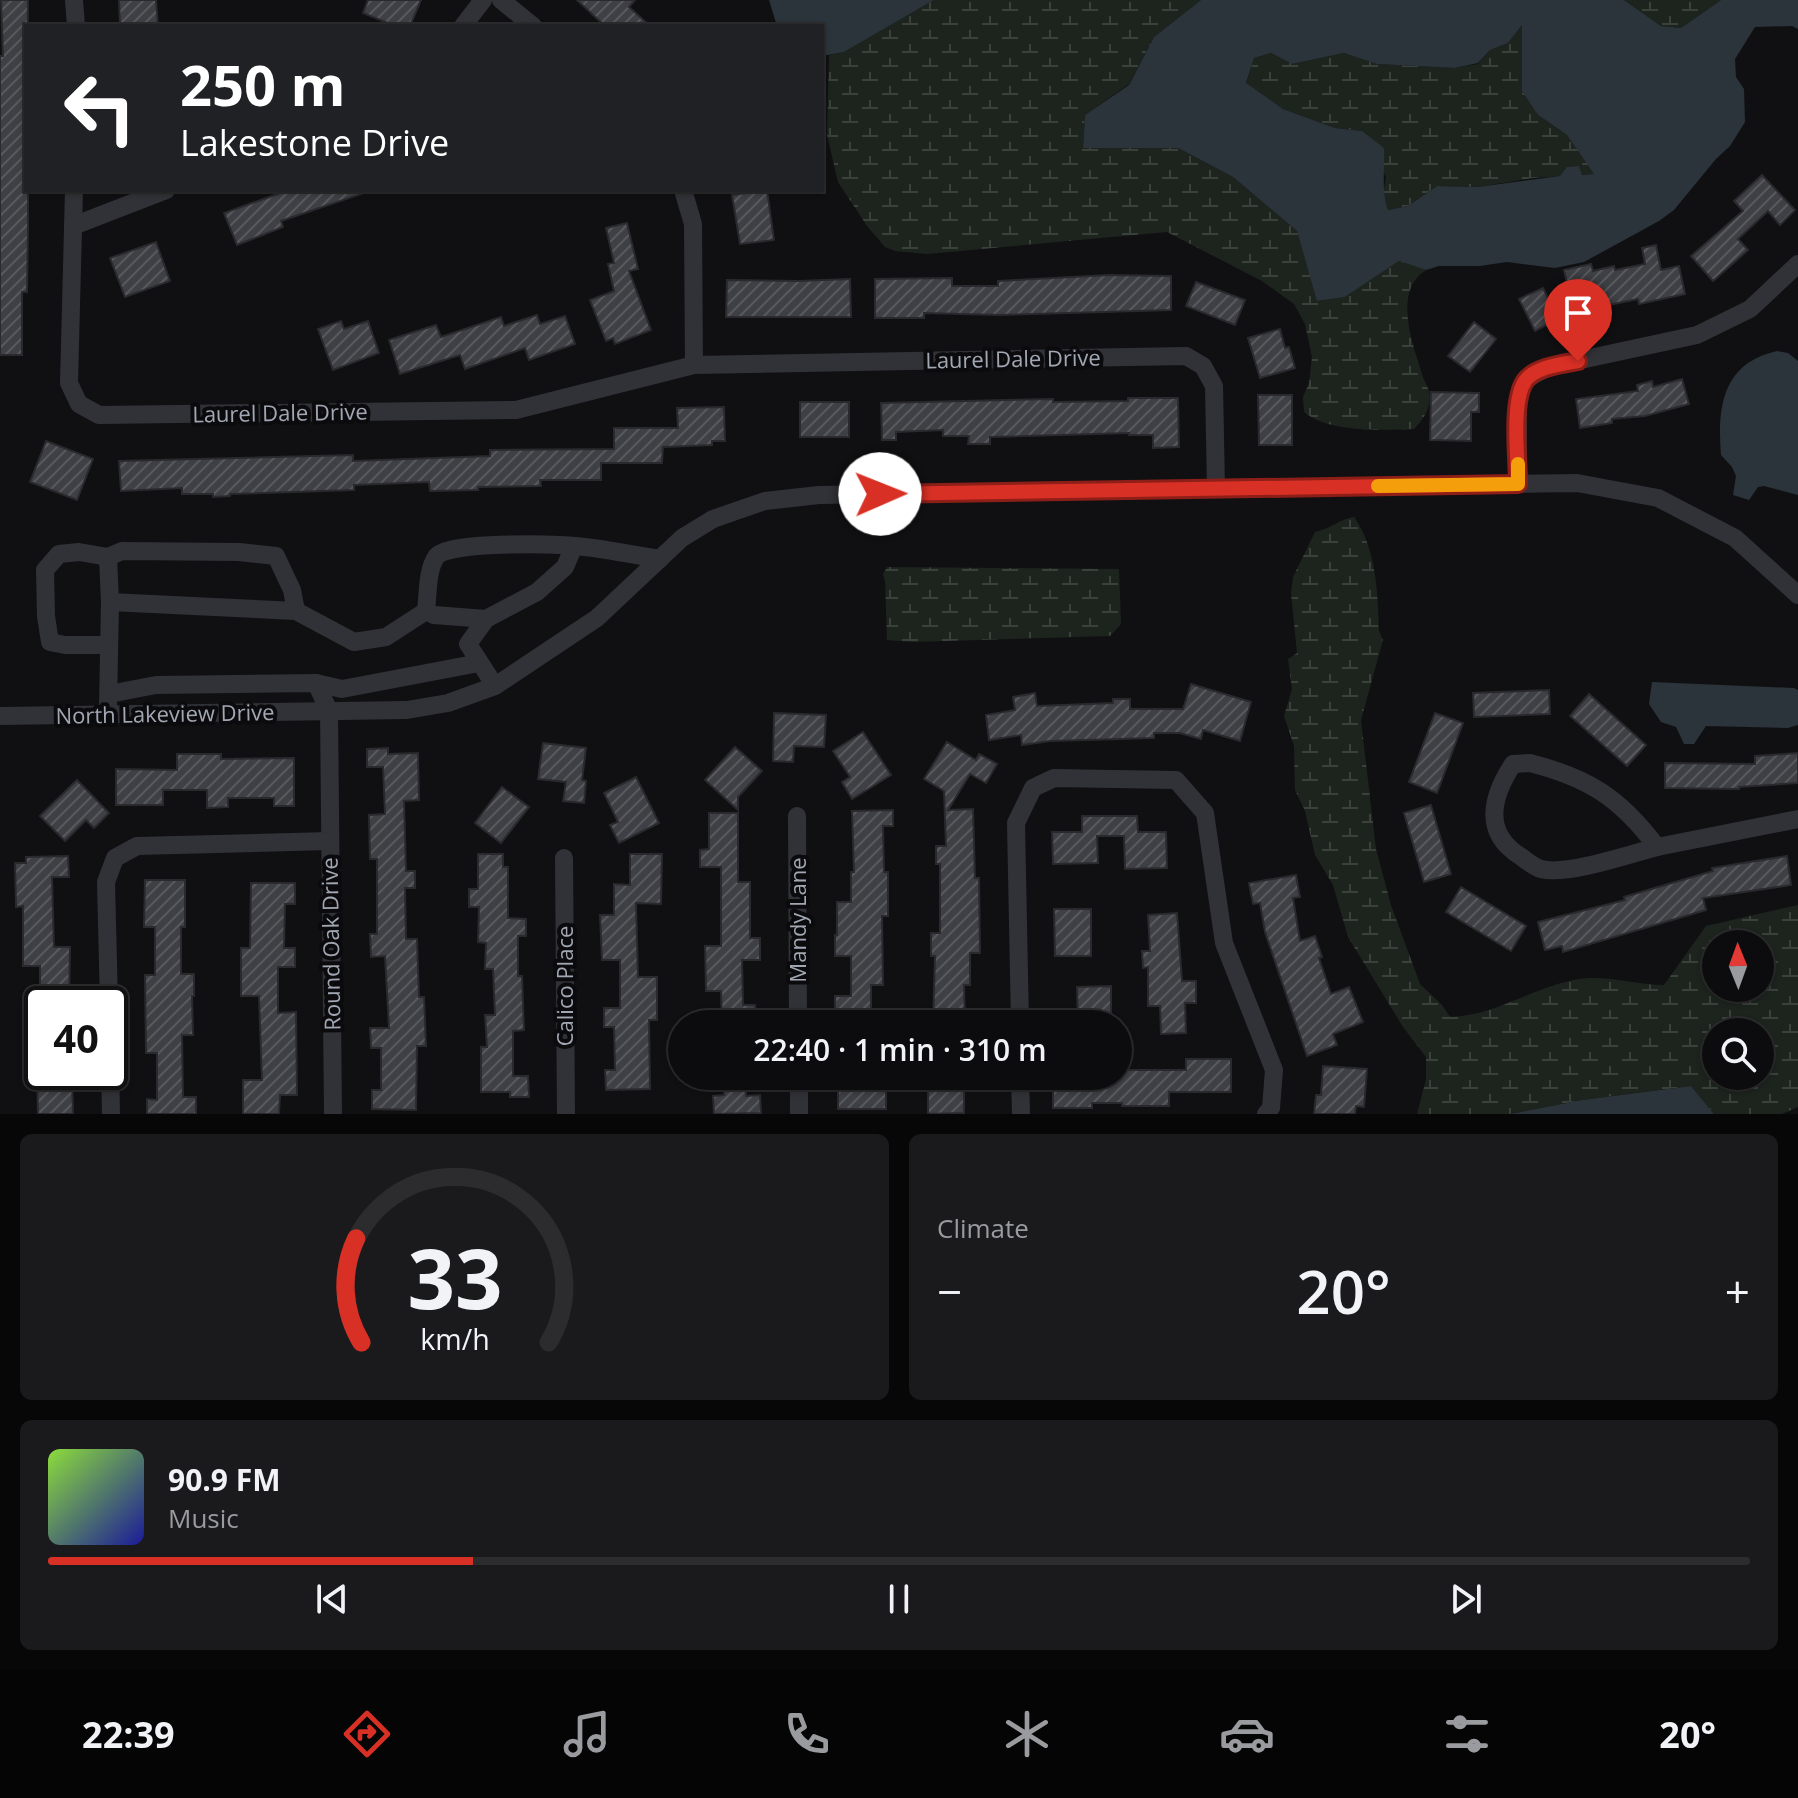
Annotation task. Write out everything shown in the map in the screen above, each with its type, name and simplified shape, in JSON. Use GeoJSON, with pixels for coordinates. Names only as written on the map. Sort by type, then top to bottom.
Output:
{"type":"FeatureCollection","features":[{"type":"Feature","properties":{"kind":"street"},"geometry":{"type":"LineString","coordinates":[[74,0],[76,24]]}},
{"type":"Feature","properties":{"kind":"street"},"geometry":{"type":"LineString","coordinates":[[465,24],[483,0]]}},
{"type":"Feature","properties":{"kind":"street"},"geometry":{"type":"LineString","coordinates":[[501,0],[531,24]]}},
{"type":"Feature","properties":{"kind":"street","name":"Laurel Dale Drive"},"geometry":{"type":"LineString","coordinates":[[74,192],[69,383],[79,404],[99,415],[516,410],[694,365],[1186,356],[1203,366],[1214,386],[1216,489]]}},
{"type":"Feature","properties":{"kind":"street"},"geometry":{"type":"LineString","coordinates":[[73,226],[161,192]]}},
{"type":"Feature","properties":{"kind":"street"},"geometry":{"type":"LineString","coordinates":[[684,192],[693,224],[694,365]]}},
{"type":"Feature","properties":{"kind":"street"},"geometry":{"type":"LineString","coordinates":[[1518,484],[1518,399],[1526,379],[1548,367],[1697,335],[1750,309],[1798,264]]}},
{"type":"Feature","properties":{"kind":"street","name":"North Lakeview Drive"},"geometry":{"type":"LineString","coordinates":[[0,716],[407,710],[448,703],[495,686],[597,618],[682,538],[713,519],[765,501],[819,495],[1577,483],[1658,498],[1735,538],[1798,595]]}},
{"type":"Feature","properties":{"kind":"street"},"geometry":{"type":"LineString","coordinates":[[495,686],[468,644],[486,619],[537,592],[565,567],[574,546]]}},
{"type":"Feature","properties":{"kind":"street"},"geometry":{"type":"LineString","coordinates":[[110,602],[296,611],[354,642],[386,637],[426,611],[432,568],[436,556],[443,551],[464,547],[574,546],[660,559]]}},
{"type":"Feature","properties":{"kind":"street"},"geometry":{"type":"LineString","coordinates":[[109,645],[50,642],[45,570],[59,554],[79,552],[108,557],[122,551],[239,552],[276,556],[292,590],[296,611]]}},
{"type":"Feature","properties":{"kind":"street"},"geometry":{"type":"LineString","coordinates":[[108,557],[108,715]]}},
{"type":"Feature","properties":{"kind":"street"},"geometry":{"type":"LineString","coordinates":[[426,611],[434,615],[486,619]]}},
{"type":"Feature","properties":{"kind":"street"},"geometry":{"type":"LineString","coordinates":[[109,694],[156,685],[316,683],[342,689],[479,663]]}},
{"type":"Feature","properties":{"kind":"street"},"geometry":{"type":"LineString","coordinates":[[316,683],[329,711]]}},
{"type":"Feature","properties":{"kind":"street","name":"Round Oak Drive"},"geometry":{"type":"LineString","coordinates":[[329,711],[333,1114]]}},
{"type":"Feature","properties":{"kind":"street"},"geometry":{"type":"LineString","coordinates":[[1657,847],[1616,800],[1596,786],[1565,772],[1530,763],[1513,764],[1499,786],[1495,817],[1503,843],[1541,869],[1595,863],[1657,847],[1798,819]]}},
{"type":"Feature","properties":{"kind":"street"},"geometry":{"type":"LineString","coordinates":[[1020,1010],[1016,823],[1033,788],[1054,778],[1176,780],[1205,813],[1224,943],[1274,1070],[1271,1108],[1266,1114]]}},
{"type":"Feature","properties":{"kind":"street","name":"Mandy Lane"},"geometry":{"type":"LineString","coordinates":[[797,816],[798,1010]]}},
{"type":"Feature","properties":{"kind":"street"},"geometry":{"type":"LineString","coordinates":[[109,986],[106,882],[115,858],[137,846],[330,841]]}},
{"type":"Feature","properties":{"kind":"street","name":"Calico Place"},"geometry":{"type":"LineString","coordinates":[[564,858],[566,1114]]}},
{"type":"Feature","properties":{"kind":"street"},"geometry":{"type":"LineString","coordinates":[[111,1090],[111,1114]]}},
{"type":"Feature","properties":{"kind":"street"},"geometry":{"type":"LineString","coordinates":[[799,1090],[799,1114]]}},
{"type":"Feature","properties":{"kind":"street"},"geometry":{"type":"LineString","coordinates":[[1020,1090],[1021,1114]]}},
{"type":"Feature","properties":{"kind":"green space"},"geometry":{"type":"Polygon","coordinates":[[[934,0],[1201,0],[1154,37],[1129,84],[1085,115],[1083,148],[1178,148],[1233,177],[1297,231],[1318,301],[1345,297],[1399,261],[1426,270],[1416,279],[1407,304],[1410,333],[1430,397],[1427,411],[1417,426],[1414,429],[1356,429],[1327,424],[1304,412],[1303,397],[1309,383],[1312,357],[1305,324],[1294,304],[1262,281],[1167,232],[927,254],[885,247],[838,182],[827,135],[829,55],[844,52],[934,0]]]}},
{"type":"Feature","properties":{"kind":"green space"},"geometry":{"type":"Polygon","coordinates":[[[1624,0],[1721,0],[1681,28],[1661,26],[1624,0]]]}},
{"type":"Feature","properties":{"kind":"green space"},"geometry":{"type":"Polygon","coordinates":[[[1523,24],[1524,57],[1538,115],[1567,135],[1595,174],[1533,178],[1477,187],[1437,186],[1408,206],[1387,210],[1383,195],[1386,177],[1362,131],[1335,128],[1283,109],[1246,84],[1254,58],[1271,53],[1292,64],[1344,53],[1377,64],[1455,68],[1478,64],[1490,50],[1508,43],[1523,24]]]}},
{"type":"Feature","properties":{"kind":"green space"},"geometry":{"type":"Polygon","coordinates":[[[1354,517],[1371,556],[1379,631],[1383,640],[1361,720],[1376,849],[1391,905],[1420,984],[1450,1017],[1486,1011],[1571,980],[1598,978],[1664,985],[1702,932],[1702,1002],[1774,1002],[1774,930],[1703,930],[1706,926],[1798,905],[1798,1107],[1782,1114],[1714,1114],[1691,1086],[1582,1100],[1510,1114],[1417,1114],[1426,1079],[1426,1057],[1403,1027],[1348,937],[1333,885],[1315,855],[1305,811],[1295,790],[1294,746],[1284,716],[1292,689],[1288,659],[1297,653],[1291,593],[1293,577],[1315,532],[1354,517]]]}},
{"type":"Feature","properties":{"kind":"green space"},"geometry":{"type":"Polygon","coordinates":[[[887,567],[1119,569],[1121,624],[1110,636],[912,642],[887,640],[883,574],[887,567]]]}},
{"type":"Feature","properties":{"kind":"shaded area"},"geometry":{"type":"Polygon","coordinates":[[[769,0],[934,0],[844,52],[824,56],[824,24],[776,24],[769,0]]]}},
{"type":"Feature","properties":{"kind":"shaded area"},"geometry":{"type":"Polygon","coordinates":[[[1201,0],[1624,0],[1661,26],[1681,28],[1721,0],[1798,0],[1798,29],[1792,26],[1755,27],[1735,59],[1736,77],[1744,89],[1745,122],[1730,146],[1674,210],[1659,221],[1584,262],[1555,268],[1507,262],[1480,266],[1439,266],[1426,270],[1399,261],[1345,297],[1317,301],[1297,231],[1233,177],[1178,148],[1083,148],[1085,115],[1129,85],[1154,37],[1201,0]],[[1522,25],[1508,43],[1490,50],[1478,63],[1455,68],[1377,64],[1344,53],[1292,64],[1271,53],[1254,58],[1246,83],[1283,109],[1335,128],[1362,131],[1384,148],[1384,187],[1388,210],[1408,206],[1437,186],[1477,187],[1560,176],[1567,167],[1579,166],[1582,175],[1594,174],[1567,135],[1538,115],[1522,91],[1522,25]]]}},
{"type":"Feature","properties":{"kind":"shaded area"},"geometry":{"type":"Polygon","coordinates":[[[1777,351],[1788,353],[1798,361],[1798,495],[1764,486],[1758,487],[1749,500],[1733,495],[1736,476],[1721,455],[1723,404],[1734,376],[1745,365],[1777,351]]]}},
{"type":"Feature","properties":{"kind":"shaded area"},"geometry":{"type":"Polygon","coordinates":[[[1652,682],[1794,688],[1798,690],[1798,725],[1788,728],[1706,726],[1694,744],[1684,744],[1676,727],[1661,722],[1649,704],[1652,682]]]}},
{"type":"Feature","properties":{"kind":"shaded area"},"geometry":{"type":"Polygon","coordinates":[[[1691,1086],[1714,1114],[1510,1114],[1582,1100],[1691,1086]]]}},
{"type":"Feature","properties":{"kind":"building"},"geometry":{"type":"Polygon","coordinates":[[[1,0],[28,0],[28,24],[24,24],[27,292],[22,292],[22,355],[0,355],[0,56],[3,56],[1,0]]]}},
{"type":"Feature","properties":{"kind":"building"},"geometry":{"type":"Polygon","coordinates":[[[119,0],[156,0],[158,24],[120,24],[119,0]]]}},
{"type":"Feature","properties":{"kind":"building"},"geometry":{"type":"Polygon","coordinates":[[[368,0],[421,0],[411,24],[390,24],[363,13],[368,0]]]}},
{"type":"Feature","properties":{"kind":"building"},"geometry":{"type":"Polygon","coordinates":[[[577,0],[635,0],[629,7],[648,24],[603,24],[577,0]]]}},
{"type":"Feature","properties":{"kind":"building"},"geometry":{"type":"Polygon","coordinates":[[[1762,175],[1795,210],[1780,225],[1768,211],[1738,239],[1748,250],[1713,281],[1691,256],[1743,211],[1734,201],[1762,175]]]}},
{"type":"Feature","properties":{"kind":"building"},"geometry":{"type":"Polygon","coordinates":[[[283,192],[367,192],[281,221],[283,227],[237,245],[224,213],[283,192]]]}},
{"type":"Feature","properties":{"kind":"building"},"geometry":{"type":"Polygon","coordinates":[[[767,192],[774,240],[740,244],[732,195],[767,192]]]}},
{"type":"Feature","properties":{"kind":"building"},"geometry":{"type":"Polygon","coordinates":[[[627,223],[638,269],[629,271],[651,330],[615,344],[613,338],[606,341],[590,300],[614,291],[608,264],[614,263],[606,228],[627,223]]]}},
{"type":"Feature","properties":{"kind":"building"},"geometry":{"type":"Polygon","coordinates":[[[156,242],[170,281],[125,297],[110,258],[156,242]]]}},
{"type":"Feature","properties":{"kind":"building"},"geometry":{"type":"Polygon","coordinates":[[[1656,245],[1661,270],[1679,266],[1685,294],[1639,304],[1638,299],[1594,308],[1596,317],[1575,321],[1564,270],[1591,264],[1593,271],[1645,264],[1642,248],[1656,245]]]}},
{"type":"Feature","properties":{"kind":"building"},"geometry":{"type":"Polygon","coordinates":[[[1109,275],[1171,276],[1171,310],[999,315],[924,313],[924,318],[875,318],[875,279],[952,278],[952,286],[998,286],[998,281],[1109,275]]]}},
{"type":"Feature","properties":{"kind":"building"},"geometry":{"type":"Polygon","coordinates":[[[850,279],[851,317],[726,317],[727,280],[850,279]]]}},
{"type":"Feature","properties":{"kind":"building"},"geometry":{"type":"Polygon","coordinates":[[[1196,282],[1245,300],[1235,325],[1186,306],[1196,282]]]}},
{"type":"Feature","properties":{"kind":"building"},"geometry":{"type":"Polygon","coordinates":[[[1543,288],[1558,319],[1535,331],[1519,299],[1543,288]]]}},
{"type":"Feature","properties":{"kind":"building"},"geometry":{"type":"Polygon","coordinates":[[[537,315],[540,324],[565,316],[575,344],[529,360],[525,348],[465,369],[460,355],[400,374],[389,340],[436,325],[441,337],[501,317],[504,326],[537,315]]]}},
{"type":"Feature","properties":{"kind":"building"},"geometry":{"type":"Polygon","coordinates":[[[341,321],[344,329],[368,321],[379,353],[333,370],[318,329],[341,321]]]}},
{"type":"Feature","properties":{"kind":"building"},"geometry":{"type":"Polygon","coordinates":[[[1474,322],[1496,339],[1470,372],[1448,356],[1474,322]]]}},
{"type":"Feature","properties":{"kind":"building"},"geometry":{"type":"Polygon","coordinates":[[[1280,329],[1295,368],[1260,378],[1248,338],[1280,329]]]}},
{"type":"Feature","properties":{"kind":"building"},"geometry":{"type":"Polygon","coordinates":[[[1682,379],[1689,404],[1580,428],[1576,399],[1638,391],[1637,385],[1652,381],[1653,387],[1682,379]]]}},
{"type":"Feature","properties":{"kind":"building"},"geometry":{"type":"Polygon","coordinates":[[[1431,392],[1479,393],[1479,412],[1471,412],[1471,441],[1430,440],[1431,392]]]}},
{"type":"Feature","properties":{"kind":"building"},"geometry":{"type":"Polygon","coordinates":[[[1258,395],[1292,395],[1292,445],[1259,445],[1258,395]]]}},
{"type":"Feature","properties":{"kind":"building"},"geometry":{"type":"Polygon","coordinates":[[[1128,398],[1178,398],[1179,447],[1153,448],[1153,435],[1129,433],[990,437],[990,444],[968,444],[969,436],[943,436],[943,430],[896,432],[896,440],[882,440],[881,403],[1053,399],[1053,402],[1128,401],[1128,398]]]}},
{"type":"Feature","properties":{"kind":"building"},"geometry":{"type":"Polygon","coordinates":[[[800,402],[849,402],[849,437],[800,437],[800,402]]]}},
{"type":"Feature","properties":{"kind":"building"},"geometry":{"type":"Polygon","coordinates":[[[724,407],[725,441],[712,441],[712,445],[663,447],[662,463],[601,463],[601,480],[540,480],[541,486],[430,491],[429,482],[354,485],[354,490],[213,497],[213,494],[182,494],[182,488],[121,491],[119,461],[353,455],[353,461],[490,456],[490,450],[614,449],[614,428],[678,428],[677,408],[724,407]]]}},
{"type":"Feature","properties":{"kind":"building"},"geometry":{"type":"Polygon","coordinates":[[[46,441],[93,459],[77,500],[30,482],[46,441]]]}},
{"type":"Feature","properties":{"kind":"building"},"geometry":{"type":"Polygon","coordinates":[[[1191,684],[1251,702],[1240,741],[1203,730],[1201,739],[1180,733],[1154,733],[1154,738],[1050,741],[1022,745],[1021,735],[989,740],[986,715],[1015,710],[1013,697],[1035,693],[1037,706],[1113,703],[1113,699],[1130,699],[1130,709],[1183,709],[1191,684]]]}},
{"type":"Feature","properties":{"kind":"building"},"geometry":{"type":"Polygon","coordinates":[[[1549,690],[1550,714],[1474,717],[1473,693],[1549,690]]]}},
{"type":"Feature","properties":{"kind":"building"},"geometry":{"type":"Polygon","coordinates":[[[1589,694],[1646,745],[1627,766],[1570,716],[1589,694]]]}},
{"type":"Feature","properties":{"kind":"building"},"geometry":{"type":"Polygon","coordinates":[[[774,713],[826,715],[824,747],[794,746],[793,762],[773,761],[774,713]]]}},
{"type":"Feature","properties":{"kind":"building"},"geometry":{"type":"Polygon","coordinates":[[[1435,713],[1463,723],[1437,793],[1409,782],[1435,713]]]}},
{"type":"Feature","properties":{"kind":"building"},"geometry":{"type":"Polygon","coordinates":[[[863,732],[891,775],[852,799],[842,782],[850,777],[833,751],[863,732]]]}},
{"type":"Feature","properties":{"kind":"building"},"geometry":{"type":"Polygon","coordinates":[[[947,742],[976,760],[979,754],[997,764],[986,783],[970,774],[948,810],[973,809],[975,878],[979,878],[980,953],[970,953],[970,985],[964,985],[965,1010],[933,1010],[935,956],[931,956],[931,933],[940,933],[940,864],[936,864],[936,846],[946,846],[944,791],[924,779],[947,742]]]}},
{"type":"Feature","properties":{"kind":"building"},"geometry":{"type":"Polygon","coordinates":[[[543,743],[586,748],[582,780],[586,781],[584,803],[563,801],[566,782],[538,779],[543,743]]]}},
{"type":"Feature","properties":{"kind":"building"},"geometry":{"type":"Polygon","coordinates":[[[735,747],[762,771],[738,797],[738,810],[705,780],[735,747]]]}},
{"type":"Feature","properties":{"kind":"building"},"geometry":{"type":"Polygon","coordinates":[[[388,748],[388,754],[418,753],[419,800],[404,801],[406,871],[415,871],[415,888],[405,888],[406,939],[417,939],[419,997],[424,997],[426,1046],[417,1046],[416,1110],[372,1109],[372,1090],[381,1090],[381,1048],[371,1048],[370,1028],[389,1028],[385,956],[371,957],[370,934],[377,934],[377,859],[370,859],[369,815],[385,814],[383,767],[367,767],[367,749],[388,748]]]}},
{"type":"Feature","properties":{"kind":"building"},"geometry":{"type":"Polygon","coordinates":[[[1798,753],[1798,783],[1739,789],[1665,788],[1665,763],[1755,764],[1755,756],[1798,753]]]}},
{"type":"Feature","properties":{"kind":"building"},"geometry":{"type":"Polygon","coordinates":[[[177,754],[221,754],[221,759],[294,758],[294,806],[274,806],[274,798],[228,798],[228,807],[207,808],[207,790],[163,790],[163,805],[116,805],[116,769],[177,770],[177,754]]]}},
{"type":"Feature","properties":{"kind":"building"},"geometry":{"type":"Polygon","coordinates":[[[636,777],[659,823],[619,843],[610,825],[618,822],[604,793],[636,777]]]}},
{"type":"Feature","properties":{"kind":"building"},"geometry":{"type":"Polygon","coordinates":[[[77,780],[109,813],[94,828],[86,820],[65,841],[40,816],[77,780]]]}},
{"type":"Feature","properties":{"kind":"building"},"geometry":{"type":"Polygon","coordinates":[[[502,787],[529,807],[501,843],[475,823],[502,787]]]}},
{"type":"Feature","properties":{"kind":"building"},"geometry":{"type":"Polygon","coordinates":[[[1431,805],[1451,874],[1424,882],[1404,813],[1431,805]]]}},
{"type":"Feature","properties":{"kind":"building"},"geometry":{"type":"Polygon","coordinates":[[[893,810],[893,826],[883,826],[884,872],[888,872],[888,916],[882,916],[883,985],[871,985],[871,1010],[835,1010],[835,996],[851,996],[851,956],[835,956],[835,935],[837,902],[851,902],[851,872],[854,872],[852,811],[893,810]]]}},
{"type":"Feature","properties":{"kind":"building"},"geometry":{"type":"Polygon","coordinates":[[[709,813],[738,813],[738,882],[750,882],[750,938],[760,938],[760,960],[742,960],[743,1005],[755,1005],[755,1010],[722,1010],[721,991],[706,991],[705,946],[721,946],[721,867],[700,867],[700,850],[709,849],[709,813]]]}},
{"type":"Feature","properties":{"kind":"building"},"geometry":{"type":"Polygon","coordinates":[[[1082,816],[1137,816],[1138,832],[1166,832],[1167,868],[1125,869],[1124,836],[1097,836],[1098,863],[1053,864],[1052,832],[1082,832],[1082,816]]]}},
{"type":"Feature","properties":{"kind":"building"},"geometry":{"type":"Polygon","coordinates":[[[478,854],[503,854],[503,867],[508,867],[508,918],[526,919],[526,936],[518,936],[518,976],[522,976],[524,1030],[513,1031],[513,1076],[528,1076],[529,1097],[510,1097],[510,1092],[481,1092],[481,1047],[487,1047],[485,1015],[495,1015],[493,969],[485,969],[486,943],[478,942],[479,907],[469,907],[469,889],[478,889],[478,854]]]}},
{"type":"Feature","properties":{"kind":"building"},"geometry":{"type":"Polygon","coordinates":[[[630,854],[662,854],[661,904],[636,903],[638,977],[657,977],[657,1020],[649,1020],[650,1089],[606,1090],[605,1070],[615,1070],[614,1027],[604,1027],[604,1008],[620,1008],[620,960],[602,960],[600,915],[614,915],[614,884],[630,885],[630,854]]]}},
{"type":"Feature","properties":{"kind":"building"},"geometry":{"type":"Polygon","coordinates":[[[68,856],[69,877],[52,877],[54,947],[70,947],[69,986],[40,986],[40,966],[23,966],[23,906],[16,907],[15,863],[26,863],[26,857],[68,856]]]}},
{"type":"Feature","properties":{"kind":"building"},"geometry":{"type":"Polygon","coordinates":[[[1787,856],[1791,885],[1703,898],[1706,910],[1563,952],[1562,946],[1545,950],[1538,922],[1625,900],[1624,897],[1713,871],[1712,868],[1787,856]]]}},
{"type":"Feature","properties":{"kind":"building"},"geometry":{"type":"Polygon","coordinates":[[[1296,875],[1300,897],[1293,898],[1300,941],[1315,936],[1331,994],[1349,987],[1363,1022],[1333,1034],[1337,1045],[1307,1056],[1265,932],[1260,903],[1253,904],[1249,883],[1296,875]]]}},
{"type":"Feature","properties":{"kind":"building"},"geometry":{"type":"Polygon","coordinates":[[[145,880],[185,880],[181,974],[194,974],[194,996],[193,1035],[182,1035],[183,1097],[196,1097],[196,1114],[147,1114],[147,1099],[157,1100],[157,1053],[146,1053],[145,975],[155,975],[155,927],[144,927],[145,880]]]}},
{"type":"Feature","properties":{"kind":"building"},"geometry":{"type":"Polygon","coordinates":[[[251,883],[295,883],[295,904],[285,904],[284,948],[295,948],[295,967],[278,967],[278,1013],[296,1012],[297,1095],[280,1095],[279,1114],[243,1114],[243,1080],[262,1080],[259,996],[241,996],[241,948],[250,948],[251,883]]]}},
{"type":"Feature","properties":{"kind":"building"},"geometry":{"type":"Polygon","coordinates":[[[1461,887],[1526,926],[1511,951],[1446,912],[1461,887]]]}},
{"type":"Feature","properties":{"kind":"building"},"geometry":{"type":"Polygon","coordinates":[[[1054,909],[1091,909],[1091,956],[1055,956],[1054,909]]]}},
{"type":"Feature","properties":{"kind":"building"},"geometry":{"type":"Polygon","coordinates":[[[1177,913],[1182,981],[1196,981],[1196,1003],[1185,1003],[1186,1033],[1161,1034],[1160,1006],[1148,1006],[1148,967],[1143,968],[1142,951],[1150,951],[1148,915],[1177,913]]]}},
{"type":"Feature","properties":{"kind":"building"},"geometry":{"type":"Polygon","coordinates":[[[1111,986],[1111,1010],[1078,1010],[1077,987],[1111,986]]]}},
{"type":"Feature","properties":{"kind":"building"},"geometry":{"type":"Polygon","coordinates":[[[1186,1059],[1231,1059],[1231,1092],[1169,1092],[1169,1106],[1092,1103],[1092,1108],[1053,1108],[1053,1090],[1132,1090],[1132,1070],[1186,1070],[1186,1059]]]}},
{"type":"Feature","properties":{"kind":"building"},"geometry":{"type":"Polygon","coordinates":[[[1323,1066],[1367,1069],[1364,1107],[1356,1106],[1355,1114],[1314,1114],[1316,1095],[1321,1095],[1323,1066]]]}},
{"type":"Feature","properties":{"kind":"building"},"geometry":{"type":"Polygon","coordinates":[[[37,1090],[72,1090],[73,1114],[38,1114],[37,1090]]]}},
{"type":"Feature","properties":{"kind":"building"},"geometry":{"type":"Polygon","coordinates":[[[724,1090],[746,1090],[746,1096],[760,1095],[761,1113],[714,1114],[713,1096],[724,1095],[724,1090]]]}},
{"type":"Feature","properties":{"kind":"building"},"geometry":{"type":"Polygon","coordinates":[[[838,1090],[886,1090],[886,1109],[838,1109],[838,1090]]]}},
{"type":"Feature","properties":{"kind":"building"},"geometry":{"type":"Polygon","coordinates":[[[928,1090],[964,1090],[964,1113],[928,1114],[928,1090]]]}},
{"type":"Feature","properties":{"kind":"slow traffic"},"geometry":{"type":"LineString","coordinates":[[1378,486],[1518,484],[1518,464]]}},
{"type":"Feature","properties":{"kind":"route"},"geometry":{"type":"LineString","coordinates":[[880,494],[1518,484],[1518,399],[1526,379],[1548,367],[1578,361]]}}]}
